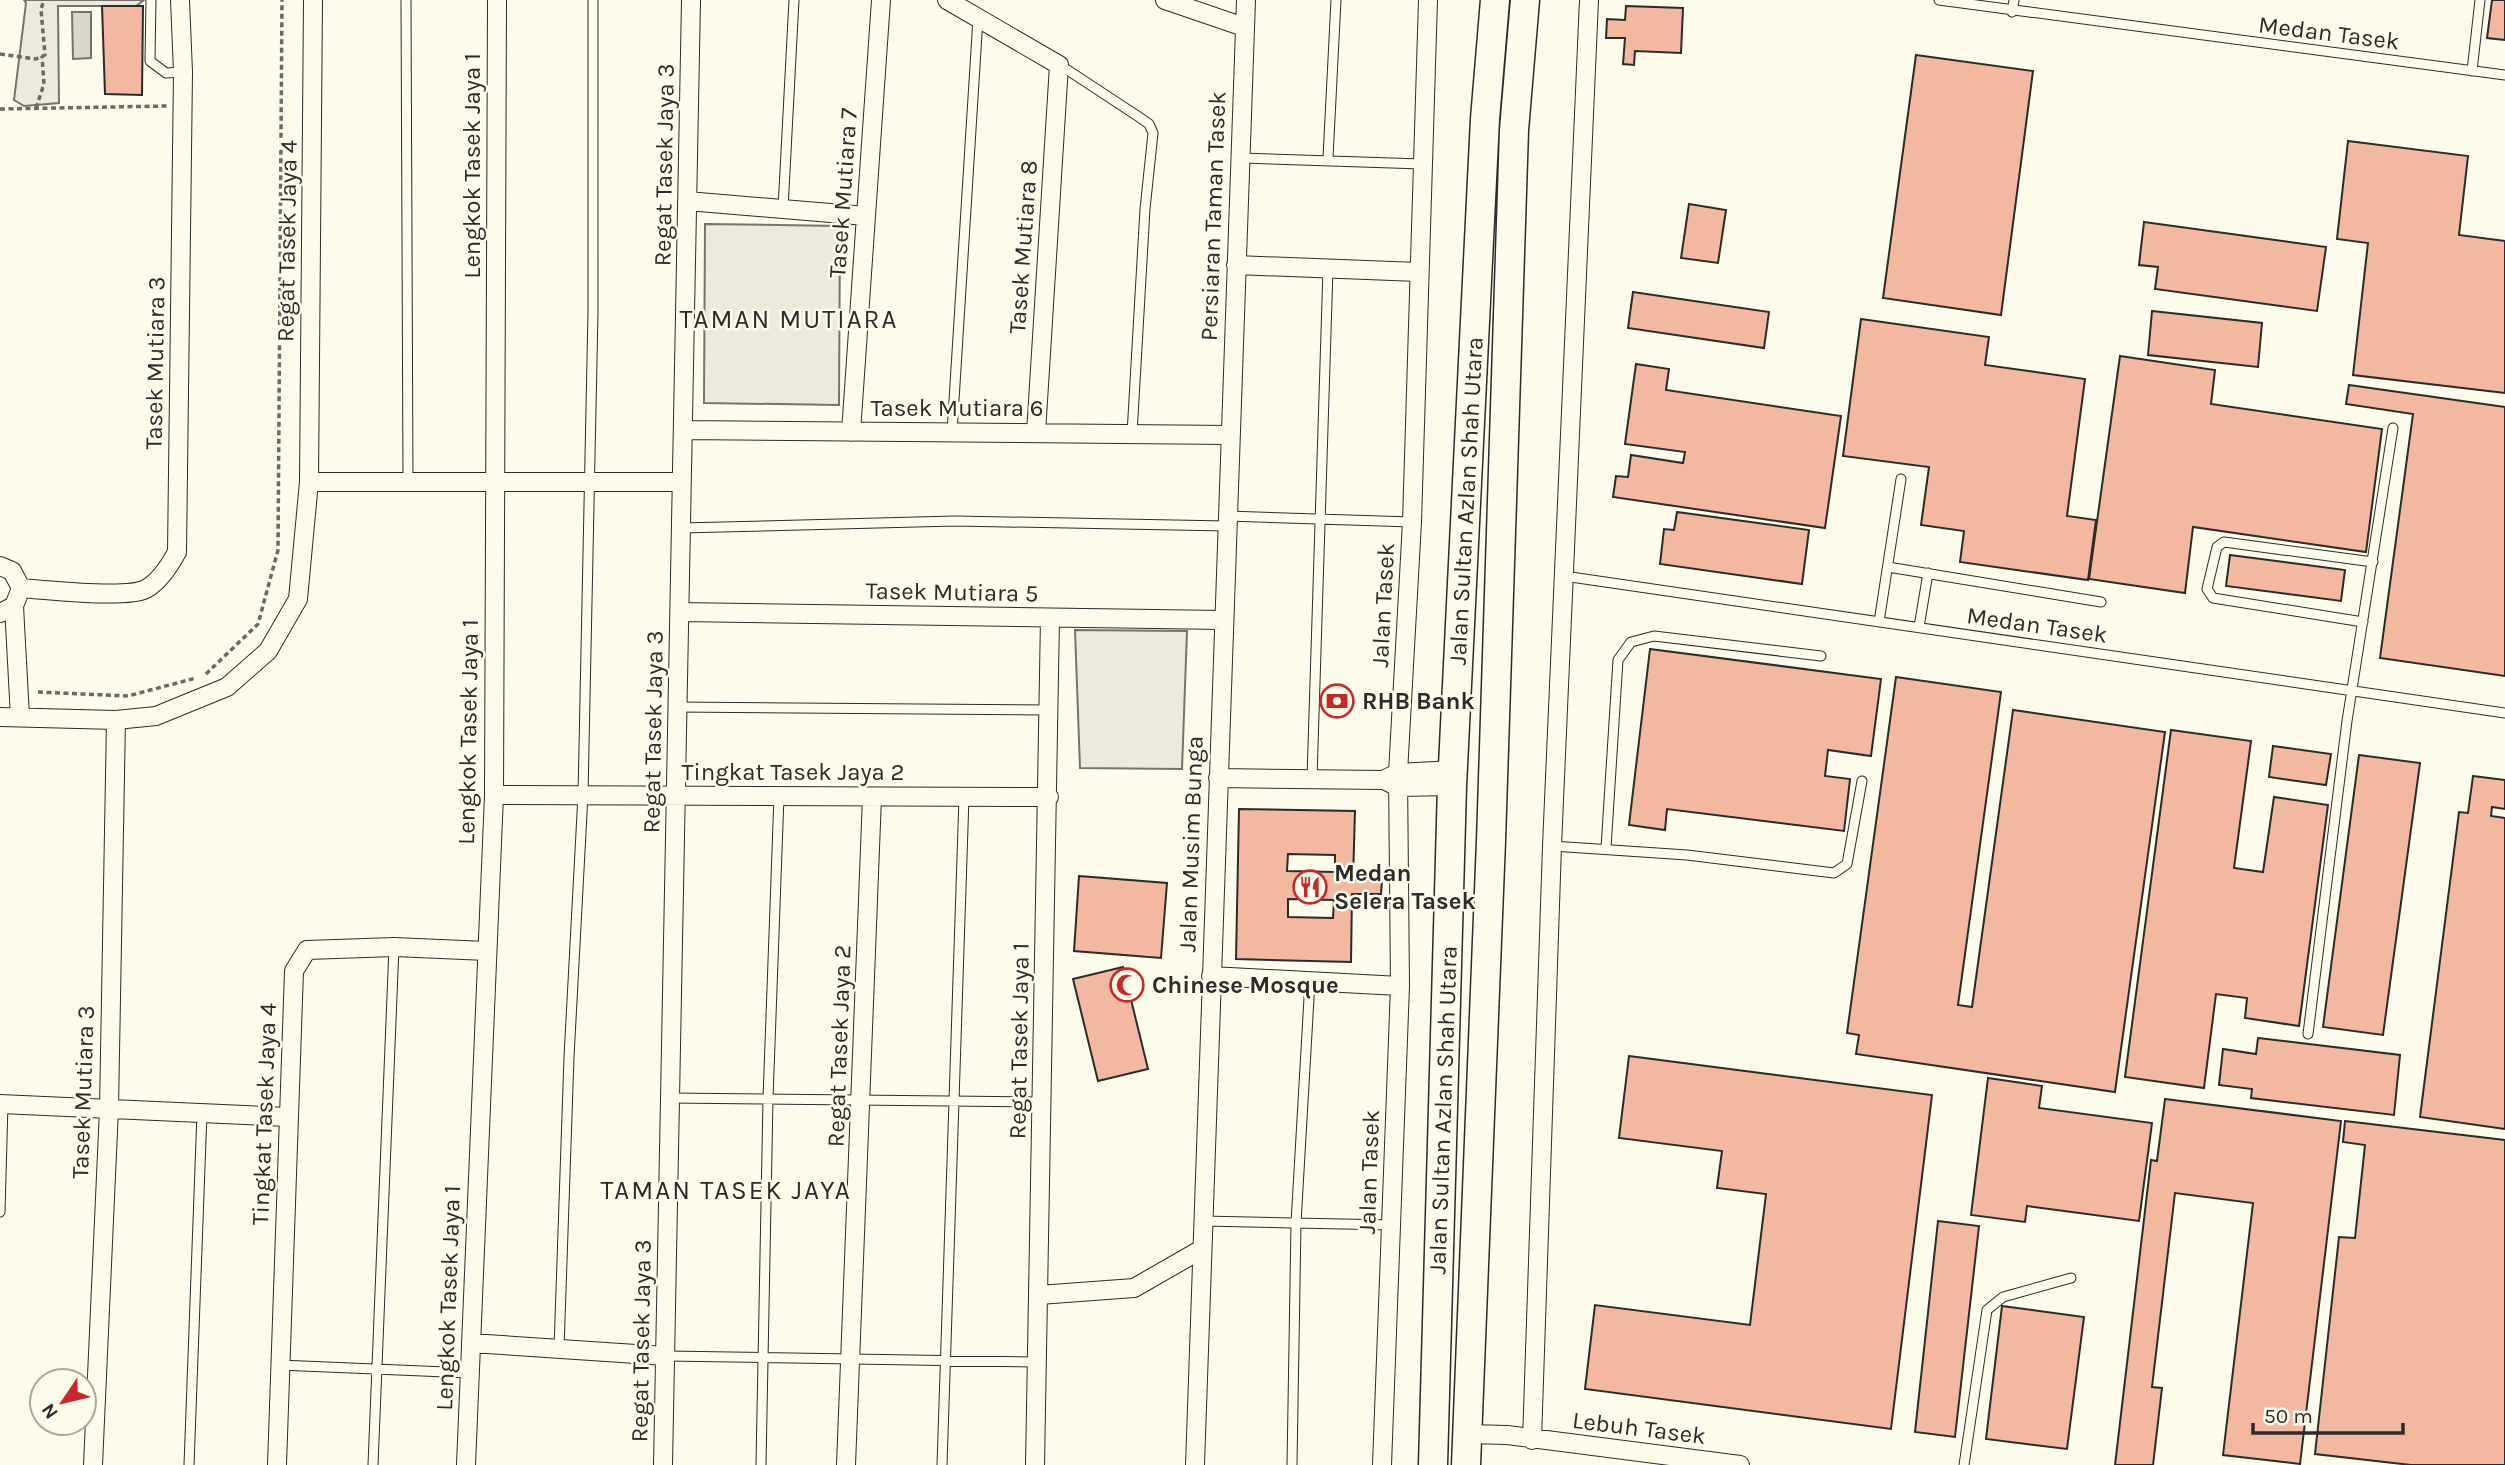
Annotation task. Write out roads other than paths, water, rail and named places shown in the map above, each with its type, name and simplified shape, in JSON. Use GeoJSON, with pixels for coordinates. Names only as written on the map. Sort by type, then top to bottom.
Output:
{"type":"FeatureCollection","features":[{"type":"Feature","properties":{"kind":"main road","name":"Jalan Sultan Azlan Shah Utara"},"geometry":{"type":"LineString","coordinates":[[1433,1465],[1456,778],[1485,119],[1495,0]]}},
{"type":"Feature","properties":{"kind":"main road","name":"Jalan Sultan Azlan Shah Utara"},"geometry":{"type":"LineString","coordinates":[[1466,1465],[1492,841],[1514,130],[1525,0]]}},
{"type":"Feature","properties":{"kind":"main road"},"geometry":{"type":"LineString","coordinates":[[1492,841],[1483,804],[1456,778],[1478,766],[1486,688],[1497,677]]}},
{"type":"Feature","properties":{"kind":"street","name":"Tasek Mutiara 3"},"geometry":{"type":"LineString","coordinates":[[21,588],[125,593],[146,589],[167,570],[177,552],[183,106],[180,0]]}},
{"type":"Feature","properties":{"kind":"street","name":"Regat Tasek Jaya 4"},"geometry":{"type":"LineString","coordinates":[[0,717],[116,720],[156,716],[227,687],[268,652],[298,599],[309,482],[313,0]]}},
{"type":"Feature","properties":{"kind":"street","name":"Lengkok Tasek Jaya 1"},"geometry":{"type":"LineString","coordinates":[[466,1465],[494,795],[497,0]]}},
{"type":"Feature","properties":{"kind":"street","name":"Regat Tasek Jaya 3"},"geometry":{"type":"LineString","coordinates":[[663,1465],[691,0]]}},
{"type":"Feature","properties":{"kind":"street","name":"Tasek Mutiara 7"},"geometry":{"type":"LineString","coordinates":[[851,432],[881,0]]}},
{"type":"Feature","properties":{"kind":"street"},"geometry":{"type":"LineString","coordinates":[[947,0],[1059,65]]}},
{"type":"Feature","properties":{"kind":"street"},"geometry":{"type":"LineString","coordinates":[[1165,0],[1244,27]]}},
{"type":"Feature","properties":{"kind":"street","name":"Persiaran Taman Tasek"},"geometry":{"type":"LineString","coordinates":[[1230,435],[1246,0]]}},
{"type":"Feature","properties":{"kind":"street","name":"Jalan Tasek"},"geometry":{"type":"LineString","coordinates":[[1382,1465],[1400,986],[1393,780],[1412,522],[1428,0]]}},
{"type":"Feature","properties":{"kind":"street"},"geometry":{"type":"LineString","coordinates":[[1532,1440],[1552,846],[1589,0]]}},
{"type":"Feature","properties":{"kind":"street","name":"Tasek Mutiara 8"},"geometry":{"type":"LineString","coordinates":[[1036,433],[1059,65]]}},
{"type":"Feature","properties":{"kind":"street"},"geometry":{"type":"LineString","coordinates":[[687,201],[866,216]]}},
{"type":"Feature","properties":{"kind":"street"},"geometry":{"type":"LineString","coordinates":[[1236,264],[1418,272]]}},
{"type":"Feature","properties":{"kind":"street","name":"Tasek Mutiara 6"},"geometry":{"type":"LineString","coordinates":[[683,430],[1230,435]]}},
{"type":"Feature","properties":{"kind":"street","name":"Jalan Musim Bunga"},"geometry":{"type":"LineString","coordinates":[[1195,1465],[1230,435]]}},
{"type":"Feature","properties":{"kind":"street"},"geometry":{"type":"LineString","coordinates":[[309,482],[682,482]]}},
{"type":"Feature","properties":{"kind":"street"},"geometry":{"type":"LineString","coordinates":[[0,566],[12,571],[21,588],[7,610],[20,717]]}},
{"type":"Feature","properties":{"kind":"street","name":"Tasek Mutiara 5"},"geometry":{"type":"LineString","coordinates":[[680,612],[1223,620]]}},
{"type":"Feature","properties":{"kind":"street","name":"Regat Tasek Jaya 1"},"geometry":{"type":"LineString","coordinates":[[1035,1465],[1049,797],[1050,618]]}},
{"type":"Feature","properties":{"kind":"street","name":"Tasek Mutiara 3"},"geometry":{"type":"LineString","coordinates":[[93,1465],[108,1109],[116,720]]}},
{"type":"Feature","properties":{"kind":"street"},"geometry":{"type":"LineString","coordinates":[[1218,778],[1456,778]]}},
{"type":"Feature","properties":{"kind":"street","name":"Tingkat Tasek Jaya 2"},"geometry":{"type":"LineString","coordinates":[[494,795],[1049,797]]}},
{"type":"Feature","properties":{"kind":"street","name":"Regat Tasek Jaya 2"},"geometry":{"type":"LineString","coordinates":[[846,1465],[872,797]]}},
{"type":"Feature","properties":{"kind":"street","name":"Tingkat Tasek Jaya 4"},"geometry":{"type":"LineString","coordinates":[[277,1465],[294,971],[307,950],[394,947],[487,951]]}},
{"type":"Feature","properties":{"kind":"street"},"geometry":{"type":"LineString","coordinates":[[1211,976],[1400,986]]}},
{"type":"Feature","properties":{"kind":"street"},"geometry":{"type":"LineString","coordinates":[[2,1104],[287,1117]]}},
{"type":"Feature","properties":{"kind":"street"},"geometry":{"type":"LineString","coordinates":[[1039,1295],[1134,1288],[1202,1249]]}},
{"type":"Feature","properties":{"kind":"street"},"geometry":{"type":"LineString","coordinates":[[471,1343],[666,1356]]}},
{"type":"Feature","properties":{"kind":"street","name":"Lebuh Tasek"},"geometry":{"type":"LineString","coordinates":[[1468,1434],[1740,1465]]}},
{"type":"Feature","properties":{"kind":"lane"},"geometry":{"type":"LineString","coordinates":[[151,0],[150,61],[166,73],[183,72]]}},
{"type":"Feature","properties":{"kind":"lane"},"geometry":{"type":"LineString","coordinates":[[406,0],[408,482]]}},
{"type":"Feature","properties":{"kind":"lane"},"geometry":{"type":"LineString","coordinates":[[559,1349],[569,1057],[583,795],[593,312],[593,0]]}},
{"type":"Feature","properties":{"kind":"lane"},"geometry":{"type":"LineString","coordinates":[[783,209],[794,0]]}},
{"type":"Feature","properties":{"kind":"lane"},"geometry":{"type":"LineString","coordinates":[[1328,158],[1336,0]]}},
{"type":"Feature","properties":{"kind":"lane","name":"Medan Tasek"},"geometry":{"type":"LineString","coordinates":[[1939,0],[2012,12],[2505,75]]}},
{"type":"Feature","properties":{"kind":"lane"},"geometry":{"type":"LineString","coordinates":[[2012,12],[2014,0]]}},
{"type":"Feature","properties":{"kind":"lane"},"geometry":{"type":"LineString","coordinates":[[2472,71],[2480,0]]}},
{"type":"Feature","properties":{"kind":"lane"},"geometry":{"type":"LineString","coordinates":[[953,432],[978,18]]}},
{"type":"Feature","properties":{"kind":"lane"},"geometry":{"type":"LineString","coordinates":[[1059,65],[1149,124],[1153,133],[1145,209],[1132,434]]}},
{"type":"Feature","properties":{"kind":"lane"},"geometry":{"type":"LineString","coordinates":[[1240,158],[1328,158],[1422,164]]}},
{"type":"Feature","properties":{"kind":"lane"},"geometry":{"type":"LineString","coordinates":[[1312,778],[1328,268]]}},
{"type":"Feature","properties":{"kind":"lane"},"geometry":{"type":"LineString","coordinates":[[2308,1034],[2363,622],[2393,428]]}},
{"type":"Feature","properties":{"kind":"lane"},"geometry":{"type":"LineString","coordinates":[[1879,622],[1901,479]]}},
{"type":"Feature","properties":{"kind":"lane"},"geometry":{"type":"LineString","coordinates":[[681,528],[955,520],[1227,521],[1321,518],[1412,522]]}},
{"type":"Feature","properties":{"kind":"lane"},"geometry":{"type":"LineString","coordinates":[[2363,622],[2213,598],[2207,589],[2217,547],[2224,542],[2373,562]]}},
{"type":"Feature","properties":{"kind":"lane"},"geometry":{"type":"LineString","coordinates":[[1888,568],[2101,602]]}},
{"type":"Feature","properties":{"kind":"lane"},"geometry":{"type":"LineString","coordinates":[[1919,627],[1928,573]]}},
{"type":"Feature","properties":{"kind":"lane","name":"Medan Tasek"},"geometry":{"type":"LineString","coordinates":[[1564,576],[2505,713]]}},
{"type":"Feature","properties":{"kind":"lane"},"geometry":{"type":"LineString","coordinates":[[1606,848],[1618,660],[1631,642],[1654,636],[1821,656]]}},
{"type":"Feature","properties":{"kind":"lane"},"geometry":{"type":"LineString","coordinates":[[678,707],[1049,710]]}},
{"type":"Feature","properties":{"kind":"lane"},"geometry":{"type":"LineString","coordinates":[[1552,846],[1606,848],[1833,873],[1847,864],[1862,780]]}},
{"type":"Feature","properties":{"kind":"lane"},"geometry":{"type":"LineString","coordinates":[[761,1465],[768,1099],[779,796]]}},
{"type":"Feature","properties":{"kind":"lane"},"geometry":{"type":"LineString","coordinates":[[942,1465],[964,797]]}},
{"type":"Feature","properties":{"kind":"lane"},"geometry":{"type":"LineString","coordinates":[[373,1465],[394,947]]}},
{"type":"Feature","properties":{"kind":"lane"},"geometry":{"type":"LineString","coordinates":[[1292,1465],[1296,1223],[1310,981]]}},
{"type":"Feature","properties":{"kind":"lane"},"geometry":{"type":"LineString","coordinates":[[670,1098],[1042,1102]]}},
{"type":"Feature","properties":{"kind":"lane"},"geometry":{"type":"LineString","coordinates":[[0,1212],[2,1104]]}},
{"type":"Feature","properties":{"kind":"lane"},"geometry":{"type":"LineString","coordinates":[[189,1465],[202,1113]]}},
{"type":"Feature","properties":{"kind":"lane"},"geometry":{"type":"LineString","coordinates":[[1203,1221],[1391,1225]]}},
{"type":"Feature","properties":{"kind":"lane"},"geometry":{"type":"LineString","coordinates":[[1964,1465],[1987,1310],[2003,1297],[2071,1278]]}},
{"type":"Feature","properties":{"kind":"lane"},"geometry":{"type":"LineString","coordinates":[[666,1356],[1037,1362]]}},
{"type":"Feature","properties":{"kind":"lane"},"geometry":{"type":"LineString","coordinates":[[279,1365],[470,1373]]}},
{"type":"Feature","properties":{"kind":"place","name":"RHB Bank"},"geometry":{"type":"Point","coordinates":[1337,701]}},
{"type":"Feature","properties":{"kind":"place","name":"Medan Selera Tasek"},"geometry":{"type":"Point","coordinates":[1310,887]}},
{"type":"Feature","properties":{"kind":"place","name":"Chinese Mosque"},"geometry":{"type":"Point","coordinates":[1127,985]}},
{"type":"Feature","properties":{"kind":"district","name":"TAMAN MUTIARA"},"geometry":{"type":"Point","coordinates":[789,319]}},
{"type":"Feature","properties":{"kind":"district","name":"TAMAN TASEK JAYA"},"geometry":{"type":"Point","coordinates":[726,1190]}}]}
